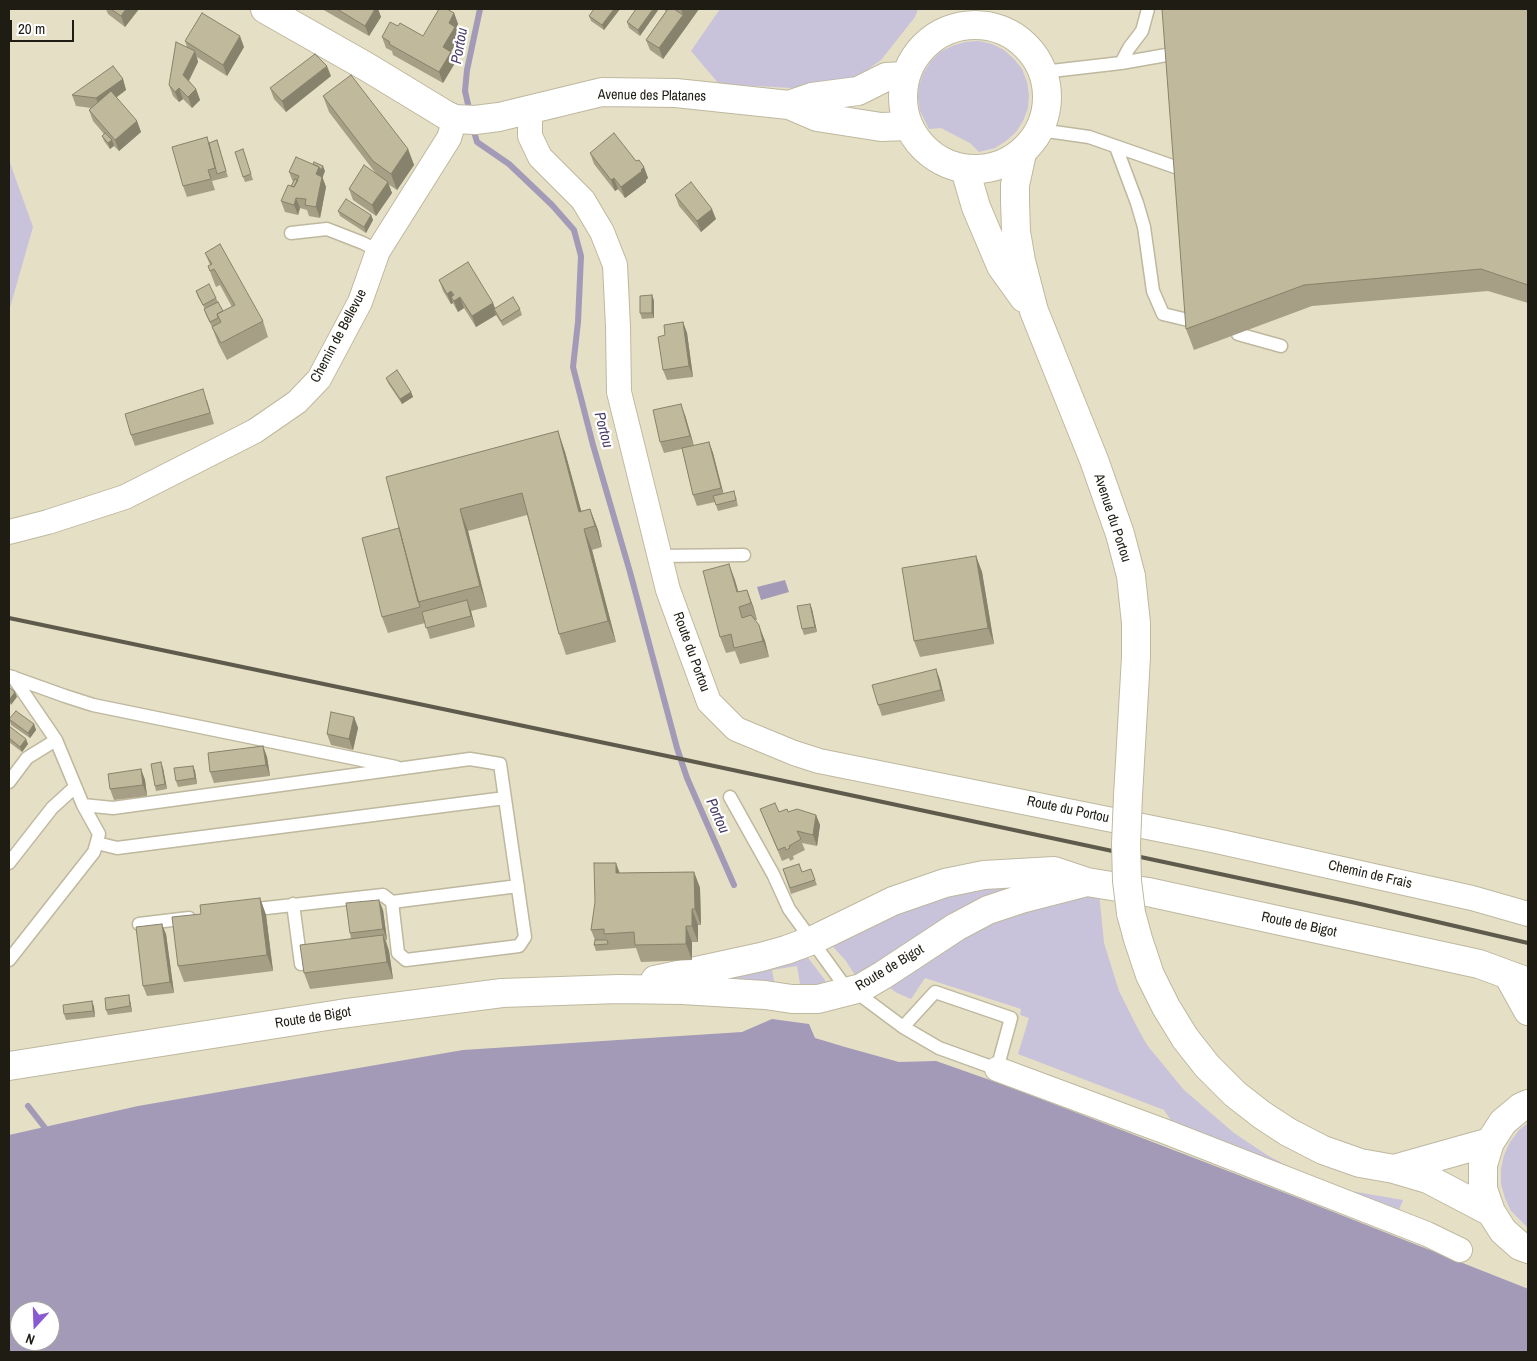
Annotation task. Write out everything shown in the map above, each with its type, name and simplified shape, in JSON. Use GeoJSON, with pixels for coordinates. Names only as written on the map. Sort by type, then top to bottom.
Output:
{"type":"FeatureCollection","features":[{"type":"Feature","properties":{"kind":"main road"},"geometry":{"type":"LineString","coordinates":[[265,9],[446,115],[456,119]]}},
{"type":"Feature","properties":{"kind":"main road"},"geometry":{"type":"LineString","coordinates":[[944,20],[960,26],[993,27],[1004,21],[1034,56],[1042,72],[1047,91],[1046,111],[1040,130],[1022,153],[1004,163],[985,169],[965,169],[947,164],[930,155],[917,142],[908,126],[903,110],[902,93],[905,76],[913,58],[944,20]]}},
{"type":"Feature","properties":{"kind":"main road","name":"Avenue des Platanes"},"geometry":{"type":"LineString","coordinates":[[790,105],[812,97],[858,92],[886,78],[905,76]]}},
{"type":"Feature","properties":{"kind":"main road","name":"Avenue des Platanes"},"geometry":{"type":"LineString","coordinates":[[456,119],[475,120],[487,118],[602,92],[676,93],[790,105],[817,117],[881,126],[908,126]]}},
{"type":"Feature","properties":{"kind":"main road","name":"Avenue du Portou"},"geometry":{"type":"LineString","coordinates":[[1022,153],[1015,185],[1016,232],[1021,261],[1034,311],[1094,460],[1120,534],[1131,576],[1136,623],[1136,657],[1128,796],[1127,881],[1131,913],[1150,975],[1184,1038],[1207,1066],[1236,1094],[1262,1115],[1288,1132],[1324,1150],[1360,1163],[1394,1168]]}},
{"type":"Feature","properties":{"kind":"main road","name":"Avenue du Portou"},"geometry":{"type":"LineString","coordinates":[[965,169],[976,207],[1001,266],[1034,311]]}},
{"type":"Feature","properties":{"kind":"main road","name":"Route de Bigot"},"geometry":{"type":"LineString","coordinates":[[619,989],[680,973],[761,956],[812,940],[893,901],[945,884],[984,875],[1054,871],[1087,882],[1148,892],[1470,962],[1518,979],[1528,1011]]}},
{"type":"Feature","properties":{"kind":"main road","name":"Route de Bigot"},"geometry":{"type":"LineString","coordinates":[[9,1066],[340,1014],[502,993],[619,989],[691,990],[765,995],[792,999],[818,999],[861,988],[956,927],[988,910],[1021,899],[1087,882]]}},
{"type":"Feature","properties":{"kind":"main road"},"geometry":{"type":"LineString","coordinates":[[1528,1104],[1521,1107],[1503,1122],[1490,1142],[1483,1165],[1483,1189],[1490,1212],[1503,1231],[1520,1246],[1528,1250]]}},
{"type":"Feature","properties":{"kind":"main road"},"geometry":{"type":"LineString","coordinates":[[1394,1168],[1490,1142]]}},
{"type":"Feature","properties":{"kind":"main road"},"geometry":{"type":"LineString","coordinates":[[1394,1168],[1428,1179],[1490,1212]]}},
{"type":"Feature","properties":{"kind":"street","name":"Route du Portou"},"geometry":{"type":"LineString","coordinates":[[530,108],[530,136],[540,157],[583,200],[602,232],[615,265],[619,392],[668,590],[709,702],[736,729],[819,760],[1212,840]]}},
{"type":"Feature","properties":{"kind":"street","name":"Chemin de Bellevue"},"geometry":{"type":"LineString","coordinates":[[9,532],[48,522],[125,497],[255,431],[298,402],[319,379],[360,302],[378,251],[449,138],[456,119]]}},
{"type":"Feature","properties":{"kind":"street","name":"Chemin de Frais"},"geometry":{"type":"LineString","coordinates":[[1212,840],[1472,898],[1528,914]]}},
{"type":"Feature","properties":{"kind":"street"},"geometry":{"type":"LineString","coordinates":[[997,1069],[1183,1138],[1427,1234],[1460,1250]]}},
{"type":"Feature","properties":{"kind":"lane"},"geometry":{"type":"LineString","coordinates":[[1122,63],[1129,48],[1142,31],[1148,9]]}},
{"type":"Feature","properties":{"kind":"lane"},"geometry":{"type":"LineString","coordinates":[[1042,72],[1122,63],[1172,54]]}},
{"type":"Feature","properties":{"kind":"lane"},"geometry":{"type":"LineString","coordinates":[[1040,130],[1089,137],[1180,169]]}},
{"type":"Feature","properties":{"kind":"lane"},"geometry":{"type":"LineString","coordinates":[[1116,146],[1144,227],[1153,291],[1163,314],[1192,321]]}},
{"type":"Feature","properties":{"kind":"lane"},"geometry":{"type":"LineString","coordinates":[[291,233],[327,229],[378,251]]}},
{"type":"Feature","properties":{"kind":"lane"},"geometry":{"type":"LineString","coordinates":[[1238,334],[1281,346]]}},
{"type":"Feature","properties":{"kind":"lane"},"geometry":{"type":"LineString","coordinates":[[660,556],[744,555]]}},
{"type":"Feature","properties":{"kind":"lane"},"geometry":{"type":"LineString","coordinates":[[9,960],[94,852],[99,834],[83,805],[56,740],[11,676]]}},
{"type":"Feature","properties":{"kind":"lane"},"geometry":{"type":"LineString","coordinates":[[11,676],[93,705],[406,769]]}},
{"type":"Feature","properties":{"kind":"lane"},"geometry":{"type":"LineString","coordinates":[[9,782],[27,758],[56,740]]}},
{"type":"Feature","properties":{"kind":"lane"},"geometry":{"type":"LineString","coordinates":[[83,805],[112,808],[470,759],[500,764],[525,937],[519,946],[406,960],[398,953],[392,902]]}},
{"type":"Feature","properties":{"kind":"lane"},"geometry":{"type":"LineString","coordinates":[[9,863],[52,808],[76,787]]}},
{"type":"Feature","properties":{"kind":"lane"},"geometry":{"type":"LineString","coordinates":[[730,797],[772,874],[789,910],[849,992],[860,995],[903,1027],[939,1048],[997,1069],[1011,1018],[935,992],[903,1027]]}},
{"type":"Feature","properties":{"kind":"lane"},"geometry":{"type":"LineString","coordinates":[[96,843],[117,848],[505,798]]}},
{"type":"Feature","properties":{"kind":"lane"},"geometry":{"type":"LineString","coordinates":[[235,912],[383,895],[392,902],[518,886]]}},
{"type":"Feature","properties":{"kind":"lane"},"geometry":{"type":"LineString","coordinates":[[293,904],[301,964]]}},
{"type":"Feature","properties":{"kind":"lane"},"geometry":{"type":"LineString","coordinates":[[139,924],[197,917]]}},
{"type":"Feature","properties":{"kind":"shaded area"},"geometry":{"type":"Polygon","coordinates":[[[720,9],[918,9],[915,17],[881,60],[857,77],[791,88],[719,84],[691,51],[720,9]]]}},
{"type":"Feature","properties":{"kind":"shaded area"},"geometry":{"type":"Polygon","coordinates":[[[979,41],[992,44],[1004,50],[1014,59],[1022,69],[1029,95],[1028,108],[1016,132],[995,148],[979,152],[970,143],[941,128],[929,129],[920,111],[918,98],[919,85],[924,72],[940,52],[965,42],[979,41]]]}},
{"type":"Feature","properties":{"kind":"shaded area"},"geometry":{"type":"Polygon","coordinates":[[[9,160],[33,227],[9,311],[9,160]]]}},
{"type":"Feature","properties":{"kind":"shaded area"},"geometry":{"type":"Polygon","coordinates":[[[785,580],[789,592],[761,600],[757,587],[785,580]]]}},
{"type":"Feature","properties":{"kind":"shaded area"},"geometry":{"type":"Polygon","coordinates":[[[1015,879],[1019,892],[858,980],[846,961],[828,941],[911,901],[1015,879]]]}},
{"type":"Feature","properties":{"kind":"shaded area"},"geometry":{"type":"Polygon","coordinates":[[[1099,892],[1104,943],[1119,991],[1147,1045],[1184,1090],[1234,1133],[1267,1155],[1293,1169],[1351,1191],[1403,1200],[1397,1215],[1174,1125],[1164,1110],[1018,1054],[1029,1018],[1020,1015],[1021,1009],[925,978],[911,999],[890,988],[890,985],[994,918],[1099,892]]]}},
{"type":"Feature","properties":{"kind":"shaded area"},"geometry":{"type":"Polygon","coordinates":[[[805,954],[825,980],[826,989],[801,990],[797,966],[772,970],[775,985],[704,981],[805,954]]]}},
{"type":"Feature","properties":{"kind":"shaded area"},"geometry":{"type":"Polygon","coordinates":[[[772,1019],[809,1024],[815,1038],[899,1062],[936,1061],[1007,1086],[1293,1196],[1526,1288],[1528,1289],[1528,1352],[9,1352],[9,1135],[138,1106],[463,1050],[742,1032],[772,1019]]]}},
{"type":"Feature","properties":{"kind":"shaded area"},"geometry":{"type":"Polygon","coordinates":[[[1528,1123],[1528,1228],[1511,1211],[1505,1198],[1501,1184],[1501,1169],[1504,1155],[1510,1142],[1519,1130],[1528,1123]]]}},
{"type":"Feature","properties":{"kind":"building"},"geometry":{"type":"Polygon","coordinates":[[[111,9],[126,9],[121,16],[111,9]]]}},
{"type":"Feature","properties":{"kind":"building"},"geometry":{"type":"Polygon","coordinates":[[[337,9],[375,9],[365,26],[337,9]]]}},
{"type":"Feature","properties":{"kind":"building"},"geometry":{"type":"Polygon","coordinates":[[[439,9],[447,9],[454,13],[449,23],[455,27],[443,47],[451,52],[439,72],[389,44],[390,42],[382,37],[390,22],[398,26],[400,23],[423,36],[439,9]]]}},
{"type":"Feature","properties":{"kind":"building"},"geometry":{"type":"Polygon","coordinates":[[[594,9],[614,9],[602,25],[589,16],[594,9]]]}},
{"type":"Feature","properties":{"kind":"building"},"geometry":{"type":"Polygon","coordinates":[[[636,9],[653,9],[638,30],[627,22],[636,9]]]}},
{"type":"Feature","properties":{"kind":"building"},"geometry":{"type":"Polygon","coordinates":[[[668,9],[674,9],[683,15],[659,48],[646,40],[668,9]]]}},
{"type":"Feature","properties":{"kind":"building"},"geometry":{"type":"Polygon","coordinates":[[[1162,9],[1528,9],[1528,285],[1481,269],[1304,285],[1186,329],[1162,9]]]}},
{"type":"Feature","properties":{"kind":"building"},"geometry":{"type":"Polygon","coordinates":[[[202,13],[240,36],[223,65],[185,41],[202,13]]]}},
{"type":"Feature","properties":{"kind":"building"},"geometry":{"type":"Polygon","coordinates":[[[176,42],[195,51],[183,75],[196,89],[188,97],[179,88],[175,92],[169,85],[176,42]]]}},
{"type":"Feature","properties":{"kind":"building"},"geometry":{"type":"Polygon","coordinates":[[[315,54],[327,66],[282,101],[270,88],[315,54]]]}},
{"type":"Feature","properties":{"kind":"building"},"geometry":{"type":"Polygon","coordinates":[[[113,66],[123,79],[96,98],[72,95],[113,66]]]}},
{"type":"Feature","properties":{"kind":"building"},"geometry":{"type":"Polygon","coordinates":[[[351,75],[408,149],[391,174],[373,161],[323,96],[351,75]]]}},
{"type":"Feature","properties":{"kind":"building"},"geometry":{"type":"Polygon","coordinates":[[[111,91],[137,121],[115,140],[89,110],[111,91]]]}},
{"type":"Feature","properties":{"kind":"building"},"geometry":{"type":"Polygon","coordinates":[[[105,133],[112,140],[108,143],[102,136],[105,133]]]}},
{"type":"Feature","properties":{"kind":"building"},"geometry":{"type":"Polygon","coordinates":[[[614,133],[636,161],[639,160],[644,167],[642,171],[621,187],[614,178],[611,180],[590,153],[614,133]]]}},
{"type":"Feature","properties":{"kind":"building"},"geometry":{"type":"Polygon","coordinates":[[[207,137],[215,168],[208,170],[211,179],[183,186],[172,147],[207,137]]]}},
{"type":"Feature","properties":{"kind":"building"},"geometry":{"type":"Polygon","coordinates":[[[217,140],[226,171],[217,174],[209,143],[217,140]]]}},
{"type":"Feature","properties":{"kind":"building"},"geometry":{"type":"Polygon","coordinates":[[[243,149],[251,174],[243,177],[235,152],[243,149]]]}},
{"type":"Feature","properties":{"kind":"building"},"geometry":{"type":"Polygon","coordinates":[[[296,157],[319,167],[316,174],[322,177],[316,207],[305,205],[306,199],[296,198],[294,205],[281,201],[288,185],[294,187],[299,176],[289,172],[296,157]]]}},
{"type":"Feature","properties":{"kind":"building"},"geometry":{"type":"Polygon","coordinates":[[[314,162],[323,166],[321,170],[313,164],[314,162]]]}},
{"type":"Feature","properties":{"kind":"building"},"geometry":{"type":"Polygon","coordinates":[[[364,165],[388,182],[372,205],[349,189],[364,165]]]}},
{"type":"Feature","properties":{"kind":"building"},"geometry":{"type":"Polygon","coordinates":[[[295,179],[298,180],[294,187],[291,186],[295,179]]]}},
{"type":"Feature","properties":{"kind":"building"},"geometry":{"type":"Polygon","coordinates":[[[691,182],[712,209],[697,221],[675,195],[691,182]]]}},
{"type":"Feature","properties":{"kind":"building"},"geometry":{"type":"Polygon","coordinates":[[[346,199],[371,215],[364,227],[338,211],[346,199]]]}},
{"type":"Feature","properties":{"kind":"building"},"geometry":{"type":"Polygon","coordinates":[[[220,244],[263,321],[221,343],[212,327],[221,322],[217,314],[235,305],[214,269],[210,271],[208,266],[212,264],[205,253],[220,244]]]}},
{"type":"Feature","properties":{"kind":"building"},"geometry":{"type":"Polygon","coordinates":[[[468,262],[493,303],[472,316],[460,297],[454,301],[451,297],[454,295],[451,291],[447,294],[439,280],[468,262]]]}},
{"type":"Feature","properties":{"kind":"building"},"geometry":{"type":"Polygon","coordinates":[[[209,284],[216,298],[203,305],[196,291],[209,284]]]}},
{"type":"Feature","properties":{"kind":"building"},"geometry":{"type":"Polygon","coordinates":[[[652,295],[652,313],[640,313],[640,296],[652,295]]]}},
{"type":"Feature","properties":{"kind":"building"},"geometry":{"type":"Polygon","coordinates":[[[513,297],[520,309],[501,321],[494,309],[513,297]]]}},
{"type":"Feature","properties":{"kind":"building"},"geometry":{"type":"Polygon","coordinates":[[[218,302],[223,311],[217,314],[218,318],[210,322],[204,309],[218,302]]]}},
{"type":"Feature","properties":{"kind":"building"},"geometry":{"type":"Polygon","coordinates":[[[683,322],[689,366],[663,370],[658,337],[665,335],[664,325],[683,322]]]}},
{"type":"Feature","properties":{"kind":"building"},"geometry":{"type":"Polygon","coordinates":[[[397,370],[411,392],[400,399],[386,378],[397,370]]]}},
{"type":"Feature","properties":{"kind":"building"},"geometry":{"type":"Polygon","coordinates":[[[203,389],[210,413],[131,435],[125,414],[203,389]]]}},
{"type":"Feature","properties":{"kind":"building"},"geometry":{"type":"Polygon","coordinates":[[[681,404],[690,436],[660,442],[653,410],[681,404]]]}},
{"type":"Feature","properties":{"kind":"building"},"geometry":{"type":"Polygon","coordinates":[[[558,431],[579,512],[590,509],[595,526],[584,529],[608,621],[559,634],[522,493],[460,509],[480,586],[418,602],[386,477],[558,431]]]}},
{"type":"Feature","properties":{"kind":"building"},"geometry":{"type":"Polygon","coordinates":[[[709,442],[721,488],[693,495],[682,448],[709,442]]]}},
{"type":"Feature","properties":{"kind":"building"},"geometry":{"type":"Polygon","coordinates":[[[734,491],[736,500],[716,505],[713,496],[734,491]]]}},
{"type":"Feature","properties":{"kind":"building"},"geometry":{"type":"Polygon","coordinates":[[[399,528],[420,607],[382,617],[362,538],[399,528]]]}},
{"type":"Feature","properties":{"kind":"building"},"geometry":{"type":"Polygon","coordinates":[[[976,556],[988,628],[914,641],[902,568],[976,556]]]}},
{"type":"Feature","properties":{"kind":"building"},"geometry":{"type":"Polygon","coordinates":[[[729,564],[737,592],[747,590],[751,603],[739,607],[742,618],[751,615],[759,625],[763,641],[734,648],[731,634],[720,637],[703,571],[729,564]]]}},
{"type":"Feature","properties":{"kind":"building"},"geometry":{"type":"Polygon","coordinates":[[[467,600],[471,616],[426,628],[422,612],[467,600]]]}},
{"type":"Feature","properties":{"kind":"building"},"geometry":{"type":"Polygon","coordinates":[[[810,604],[815,627],[802,629],[797,606],[810,604]]]}},
{"type":"Feature","properties":{"kind":"building"},"geometry":{"type":"Polygon","coordinates":[[[936,669],[941,690],[878,705],[872,685],[936,669]]]}},
{"type":"Feature","properties":{"kind":"building"},"geometry":{"type":"Polygon","coordinates":[[[9,687],[15,692],[9,700],[9,687]]]}},
{"type":"Feature","properties":{"kind":"building"},"geometry":{"type":"Polygon","coordinates":[[[16,711],[34,724],[28,733],[9,719],[16,711]]]}},
{"type":"Feature","properties":{"kind":"building"},"geometry":{"type":"Polygon","coordinates":[[[331,712],[354,717],[349,739],[327,734],[331,712]]]}},
{"type":"Feature","properties":{"kind":"building"},"geometry":{"type":"Polygon","coordinates":[[[9,726],[26,739],[20,747],[9,738],[9,726]]]}},
{"type":"Feature","properties":{"kind":"building"},"geometry":{"type":"Polygon","coordinates":[[[263,746],[266,765],[210,772],[208,753],[263,746]]]}},
{"type":"Feature","properties":{"kind":"building"},"geometry":{"type":"Polygon","coordinates":[[[161,762],[165,784],[155,786],[151,764],[161,762]]]}},
{"type":"Feature","properties":{"kind":"building"},"geometry":{"type":"Polygon","coordinates":[[[193,766],[195,778],[176,781],[174,768],[193,766]]]}},
{"type":"Feature","properties":{"kind":"building"},"geometry":{"type":"Polygon","coordinates":[[[141,769],[143,785],[110,789],[108,774],[141,769]]]}},
{"type":"Feature","properties":{"kind":"building"},"geometry":{"type":"Polygon","coordinates":[[[775,803],[779,812],[787,809],[788,812],[797,809],[816,815],[813,835],[797,831],[801,839],[786,850],[785,847],[778,850],[760,809],[775,803]]]}},
{"type":"Feature","properties":{"kind":"building"},"geometry":{"type":"Polygon","coordinates":[[[594,863],[616,863],[616,873],[694,872],[695,909],[692,909],[692,926],[686,926],[686,944],[635,945],[634,932],[604,934],[604,929],[591,930],[595,902],[594,863]]]}},
{"type":"Feature","properties":{"kind":"building"},"geometry":{"type":"Polygon","coordinates":[[[799,864],[802,872],[811,869],[815,880],[790,888],[783,869],[799,864]]]}},
{"type":"Feature","properties":{"kind":"building"},"geometry":{"type":"Polygon","coordinates":[[[260,898],[267,955],[178,966],[172,917],[201,914],[200,905],[260,898]]]}},
{"type":"Feature","properties":{"kind":"building"},"geometry":{"type":"Polygon","coordinates":[[[379,900],[383,929],[350,933],[346,903],[379,900]]]}},
{"type":"Feature","properties":{"kind":"building"},"geometry":{"type":"Polygon","coordinates":[[[162,924],[170,982],[143,986],[136,927],[162,924]]]}},
{"type":"Feature","properties":{"kind":"building"},"geometry":{"type":"Polygon","coordinates":[[[383,935],[387,962],[304,973],[300,945],[383,935]]]}},
{"type":"Feature","properties":{"kind":"building"},"geometry":{"type":"Polygon","coordinates":[[[595,940],[607,940],[608,944],[594,945],[595,940]]]}},
{"type":"Feature","properties":{"kind":"building"},"geometry":{"type":"Polygon","coordinates":[[[129,995],[130,1006],[106,1010],[105,998],[129,995]]]}},
{"type":"Feature","properties":{"kind":"building"},"geometry":{"type":"Polygon","coordinates":[[[92,1001],[93,1011],[64,1014],[63,1005],[92,1001]]]}},
{"type":"Feature","properties":{"kind":"waterway","name":"Portou"},"geometry":{"type":"LineString","coordinates":[[470,113],[465,91],[467,70],[480,9]]}},
{"type":"Feature","properties":{"kind":"waterway","name":"Portou"},"geometry":{"type":"LineString","coordinates":[[473,128],[477,142],[509,164],[552,205],[574,230],[581,256],[578,322],[573,367],[677,748],[687,778],[734,885]]}},
{"type":"Feature","properties":{"kind":"waterway"},"geometry":{"type":"LineString","coordinates":[[28,1106],[49,1133]]}},
{"type":"Feature","properties":{"kind":"railway"},"geometry":{"type":"LineString","coordinates":[[9,618],[1356,903],[1528,943]]}}]}
